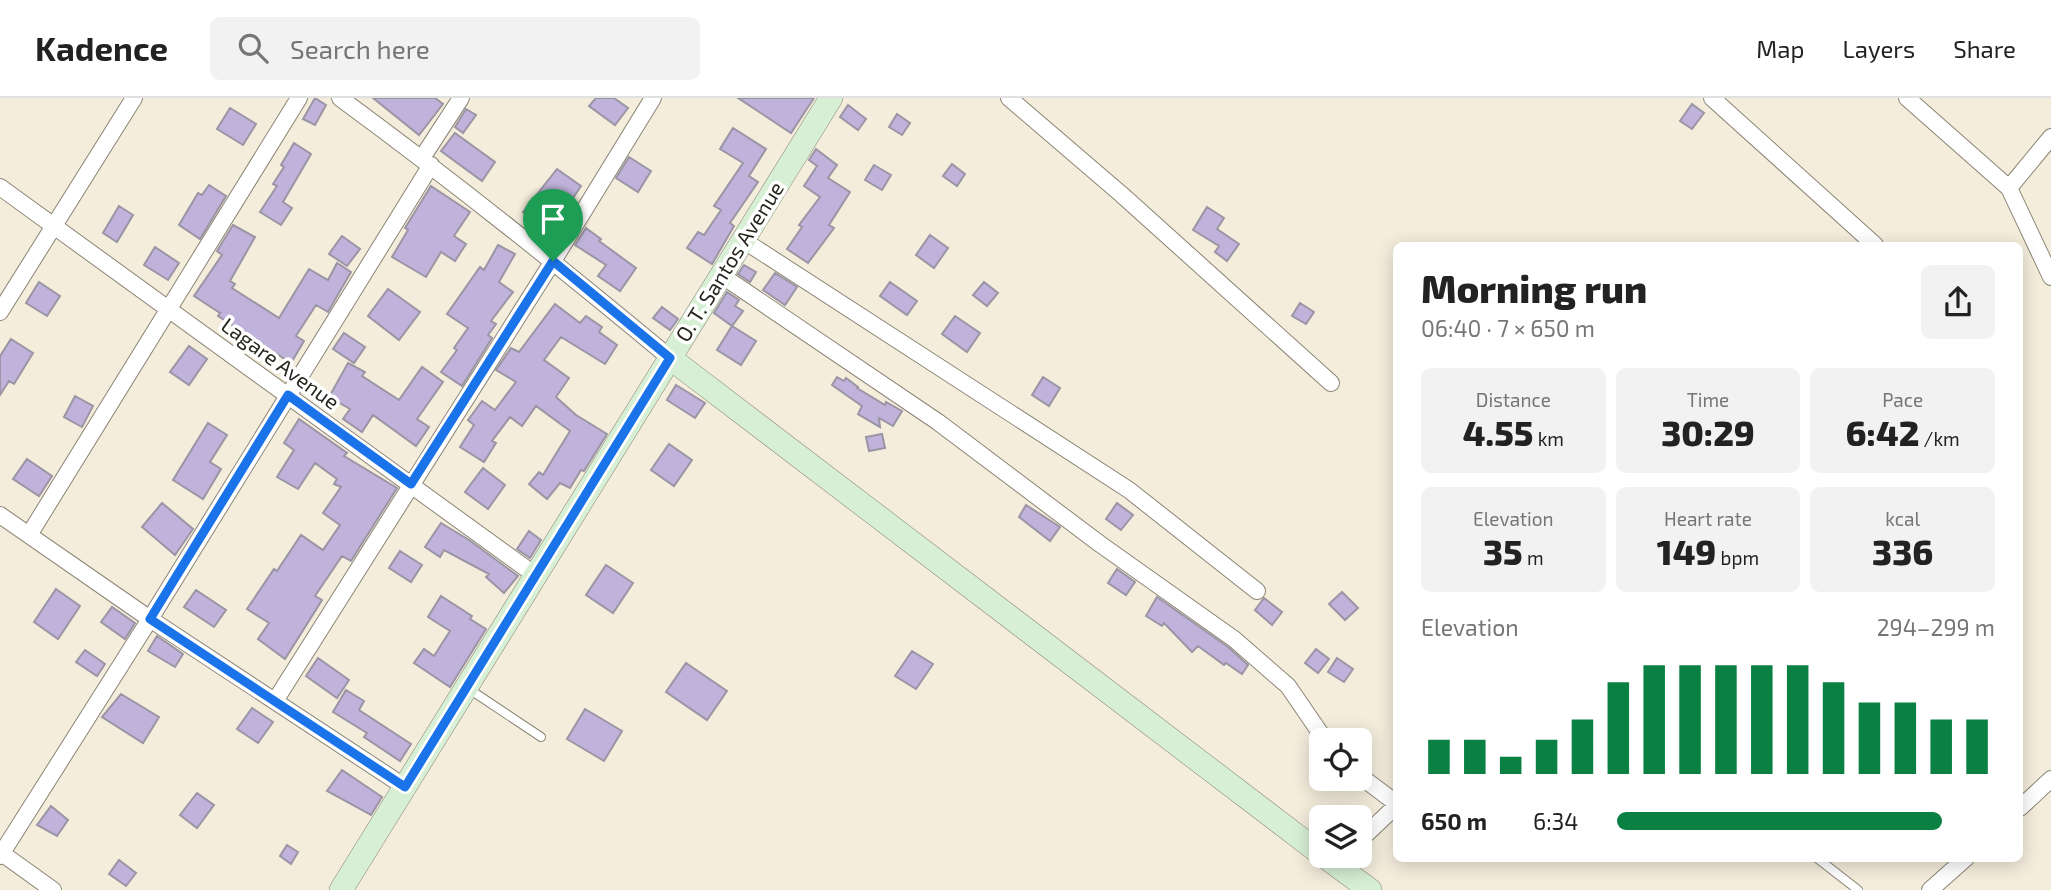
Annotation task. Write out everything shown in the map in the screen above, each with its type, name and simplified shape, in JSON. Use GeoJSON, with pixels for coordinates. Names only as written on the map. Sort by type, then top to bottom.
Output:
{"type":"FeatureCollection","features":[{"type":"Feature","properties":{"kind":"street"},"geometry":{"type":"LineString","coordinates":[[0,312],[134,98]]}},
{"type":"Feature","properties":{"kind":"street"},"geometry":{"type":"LineString","coordinates":[[29,535],[299,98]]}},
{"type":"Feature","properties":{"kind":"street"},"geometry":{"type":"LineString","coordinates":[[53,890],[1,854],[288,395],[461,98]]}},
{"type":"Feature","properties":{"kind":"street"},"geometry":{"type":"LineString","coordinates":[[275,701],[653,98]]}},
{"type":"Feature","properties":{"kind":"street","name":"O. T. Santos Avenue"},"geometry":{"type":"LineString","coordinates":[[341,890],[831,98]]}},
{"type":"Feature","properties":{"kind":"street"},"geometry":{"type":"LineString","coordinates":[[1009,98],[1131,203],[1331,383]]}},
{"type":"Feature","properties":{"kind":"street"},"geometry":{"type":"LineString","coordinates":[[1712,98],[1872,242]]}},
{"type":"Feature","properties":{"kind":"street"},"geometry":{"type":"LineString","coordinates":[[1907,98],[2009,188],[2051,277]]}},
{"type":"Feature","properties":{"kind":"street"},"geometry":{"type":"LineString","coordinates":[[343,99],[553,261],[670,358],[1309,840]]}},
{"type":"Feature","properties":{"kind":"street"},"geometry":{"type":"LineString","coordinates":[[2009,188],[2051,137]]}},
{"type":"Feature","properties":{"kind":"street","name":"Lagare Avenue"},"geometry":{"type":"LineString","coordinates":[[0,187],[536,575]]}},
{"type":"Feature","properties":{"kind":"street"},"geometry":{"type":"LineString","coordinates":[[743,240],[1129,489],[1258,591]]}},
{"type":"Feature","properties":{"kind":"street"},"geometry":{"type":"LineString","coordinates":[[721,275],[938,422],[1100,544],[1234,639],[1288,686],[1317,728]]}},
{"type":"Feature","properties":{"kind":"street"},"geometry":{"type":"LineString","coordinates":[[0,515],[150,619],[405,787]]}},
{"type":"Feature","properties":{"kind":"street"},"geometry":{"type":"LineString","coordinates":[[2023,805],[2051,779]]}},
{"type":"Feature","properties":{"kind":"street"},"geometry":{"type":"LineString","coordinates":[[1372,785],[1393,802]]}},
{"type":"Feature","properties":{"kind":"street"},"geometry":{"type":"LineString","coordinates":[[1372,828],[1393,807]]}},
{"type":"Feature","properties":{"kind":"street"},"geometry":{"type":"LineString","coordinates":[[1930,890],[1962,862]]}},
{"type":"Feature","properties":{"kind":"street"},"geometry":{"type":"LineString","coordinates":[[1344,868],[1370,890]]}},
{"type":"Feature","properties":{"kind":"lane"},"geometry":{"type":"LineString","coordinates":[[467,687],[541,737]]}},
{"type":"Feature","properties":{"kind":"lane"},"geometry":{"type":"LineString","coordinates":[[1822,862],[1858,890]]}},
{"type":"Feature","properties":{"kind":"building"},"geometry":{"type":"Polygon","coordinates":[[[315,98],[326,105],[315,125],[303,119],[315,98]]]}},
{"type":"Feature","properties":{"kind":"building"},"geometry":{"type":"Polygon","coordinates":[[[373,98],[435,98],[443,104],[419,135],[373,98]]]}},
{"type":"Feature","properties":{"kind":"building"},"geometry":{"type":"Polygon","coordinates":[[[596,98],[614,98],[628,108],[615,125],[589,106],[596,98]]]}},
{"type":"Feature","properties":{"kind":"building"},"geometry":{"type":"Polygon","coordinates":[[[738,98],[814,98],[791,133],[738,98]]]}},
{"type":"Feature","properties":{"kind":"building"},"geometry":{"type":"Polygon","coordinates":[[[1692,104],[1704,113],[1692,129],[1680,121],[1692,104]]]}},
{"type":"Feature","properties":{"kind":"building"},"geometry":{"type":"Polygon","coordinates":[[[848,105],[866,119],[858,130],[840,117],[848,105]]]}},
{"type":"Feature","properties":{"kind":"building"},"geometry":{"type":"Polygon","coordinates":[[[230,108],[256,124],[243,145],[217,129],[230,108]]]}},
{"type":"Feature","properties":{"kind":"building"},"geometry":{"type":"Polygon","coordinates":[[[466,109],[476,115],[463,133],[455,127],[466,109]]]}},
{"type":"Feature","properties":{"kind":"building"},"geometry":{"type":"Polygon","coordinates":[[[897,114],[910,123],[902,135],[889,127],[897,114]]]}},
{"type":"Feature","properties":{"kind":"building"},"geometry":{"type":"Polygon","coordinates":[[[733,128],[766,149],[749,176],[758,182],[730,223],[734,226],[712,264],[687,248],[698,232],[704,235],[721,210],[714,206],[743,163],[720,149],[733,128]]]}},
{"type":"Feature","properties":{"kind":"building"},"geometry":{"type":"Polygon","coordinates":[[[455,133],[495,162],[482,181],[441,151],[455,133]]]}},
{"type":"Feature","properties":{"kind":"building"},"geometry":{"type":"Polygon","coordinates":[[[294,143],[311,154],[283,202],[292,208],[281,225],[260,212],[277,186],[273,184],[294,143]]]}},
{"type":"Feature","properties":{"kind":"building"},"geometry":{"type":"Polygon","coordinates":[[[816,149],[837,165],[828,178],[850,192],[829,225],[834,228],[808,263],[787,249],[802,227],[799,225],[820,197],[804,186],[817,166],[809,160],[816,149]]]}},
{"type":"Feature","properties":{"kind":"building"},"geometry":{"type":"Polygon","coordinates":[[[629,157],[651,171],[638,192],[616,178],[629,157]]]}},
{"type":"Feature","properties":{"kind":"building"},"geometry":{"type":"Polygon","coordinates":[[[952,164],[965,174],[957,186],[943,176],[952,164]]]}},
{"type":"Feature","properties":{"kind":"building"},"geometry":{"type":"Polygon","coordinates":[[[874,165],[891,175],[882,190],[865,180],[874,165]]]}},
{"type":"Feature","properties":{"kind":"building"},"geometry":{"type":"Polygon","coordinates":[[[557,169],[581,186],[569,204],[563,199],[543,227],[523,212],[557,169]]]}},
{"type":"Feature","properties":{"kind":"building"},"geometry":{"type":"Polygon","coordinates":[[[209,185],[226,196],[200,239],[179,225],[198,193],[202,195],[209,185]]]}},
{"type":"Feature","properties":{"kind":"building"},"geometry":{"type":"Polygon","coordinates":[[[431,186],[470,212],[454,236],[466,244],[455,261],[441,252],[426,277],[392,257],[408,230],[405,228],[431,186]]]}},
{"type":"Feature","properties":{"kind":"building"},"geometry":{"type":"Polygon","coordinates":[[[119,206],[133,215],[117,242],[103,233],[119,206]]]}},
{"type":"Feature","properties":{"kind":"building"},"geometry":{"type":"Polygon","coordinates":[[[1207,207],[1224,218],[1217,229],[1239,244],[1227,261],[1215,252],[1219,246],[1193,230],[1207,207]]]}},
{"type":"Feature","properties":{"kind":"building"},"geometry":{"type":"Polygon","coordinates":[[[233,225],[255,237],[230,281],[235,284],[232,288],[279,318],[309,269],[328,280],[337,263],[351,272],[328,312],[316,305],[296,336],[304,341],[291,363],[218,316],[220,313],[194,296],[222,255],[217,251],[233,225]]]}},
{"type":"Feature","properties":{"kind":"building"},"geometry":{"type":"Polygon","coordinates":[[[586,228],[636,268],[620,291],[598,276],[606,265],[575,245],[586,228]]]}},
{"type":"Feature","properties":{"kind":"building"},"geometry":{"type":"Polygon","coordinates":[[[930,235],[948,248],[934,268],[916,255],[930,235]]]}},
{"type":"Feature","properties":{"kind":"building"},"geometry":{"type":"Polygon","coordinates":[[[342,236],[360,249],[347,266],[329,254],[342,236]]]}},
{"type":"Feature","properties":{"kind":"building"},"geometry":{"type":"Polygon","coordinates":[[[498,245],[515,254],[499,282],[513,292],[491,321],[496,324],[488,335],[492,338],[462,386],[441,372],[457,350],[454,348],[468,328],[447,314],[480,267],[484,270],[498,245]]]}},
{"type":"Feature","properties":{"kind":"building"},"geometry":{"type":"Polygon","coordinates":[[[155,247],[179,263],[168,280],[144,265],[155,247]]]}},
{"type":"Feature","properties":{"kind":"building"},"geometry":{"type":"Polygon","coordinates":[[[744,265],[756,272],[750,282],[738,274],[744,265]]]}},
{"type":"Feature","properties":{"kind":"building"},"geometry":{"type":"Polygon","coordinates":[[[775,273],[797,287],[785,305],[763,290],[775,273]]]}},
{"type":"Feature","properties":{"kind":"building"},"geometry":{"type":"Polygon","coordinates":[[[39,282],[60,296],[47,316],[26,303],[39,282]]]}},
{"type":"Feature","properties":{"kind":"building"},"geometry":{"type":"Polygon","coordinates":[[[890,282],[917,301],[907,315],[880,296],[890,282]]]}},
{"type":"Feature","properties":{"kind":"building"},"geometry":{"type":"Polygon","coordinates":[[[984,282],[998,293],[987,306],[973,295],[984,282]]]}},
{"type":"Feature","properties":{"kind":"building"},"geometry":{"type":"Polygon","coordinates":[[[388,289],[420,312],[399,340],[368,316],[388,289]]]}},
{"type":"Feature","properties":{"kind":"building"},"geometry":{"type":"Polygon","coordinates":[[[727,292],[739,300],[735,306],[743,311],[732,326],[714,313],[727,292]]]}},
{"type":"Feature","properties":{"kind":"building"},"geometry":{"type":"Polygon","coordinates":[[[1300,303],[1314,312],[1306,324],[1292,316],[1300,303]]]}},
{"type":"Feature","properties":{"kind":"building"},"geometry":{"type":"Polygon","coordinates":[[[555,304],[580,323],[586,316],[602,327],[599,332],[617,345],[605,364],[561,337],[544,360],[569,378],[556,397],[576,415],[607,434],[570,488],[560,483],[547,499],[529,484],[539,472],[543,475],[570,431],[536,406],[522,426],[510,417],[492,441],[496,443],[484,462],[460,447],[474,425],[468,420],[482,401],[495,410],[516,382],[496,370],[511,348],[519,352],[555,304]]]}},
{"type":"Feature","properties":{"kind":"building"},"geometry":{"type":"Polygon","coordinates":[[[662,307],[678,319],[670,330],[653,318],[662,307]]]}},
{"type":"Feature","properties":{"kind":"building"},"geometry":{"type":"Polygon","coordinates":[[[955,316],[980,333],[967,352],[942,334],[955,316]]]}},
{"type":"Feature","properties":{"kind":"building"},"geometry":{"type":"Polygon","coordinates":[[[732,326],[756,341],[741,365],[717,350],[732,326]]]}},
{"type":"Feature","properties":{"kind":"building"},"geometry":{"type":"Polygon","coordinates":[[[344,333],[365,347],[354,363],[333,349],[344,333]]]}},
{"type":"Feature","properties":{"kind":"building"},"geometry":{"type":"Polygon","coordinates":[[[11,339],[33,353],[14,384],[9,381],[0,395],[0,356],[11,339]]]}},
{"type":"Feature","properties":{"kind":"building"},"geometry":{"type":"Polygon","coordinates":[[[189,346],[207,359],[189,385],[170,372],[189,346]]]}},
{"type":"Feature","properties":{"kind":"building"},"geometry":{"type":"Polygon","coordinates":[[[348,363],[365,372],[362,376],[399,400],[422,367],[443,382],[417,419],[429,427],[416,446],[373,415],[362,432],[343,419],[350,409],[329,397],[348,363]]]}},
{"type":"Feature","properties":{"kind":"building"},"geometry":{"type":"Polygon","coordinates":[[[837,377],[844,381],[846,378],[885,405],[886,402],[902,411],[893,426],[879,418],[880,427],[858,414],[862,406],[832,385],[837,377]]]}},
{"type":"Feature","properties":{"kind":"building"},"geometry":{"type":"Polygon","coordinates":[[[1043,377],[1060,388],[1049,406],[1032,395],[1043,377]]]}},
{"type":"Feature","properties":{"kind":"building"},"geometry":{"type":"Polygon","coordinates":[[[676,385],[705,403],[695,418],[667,400],[676,385]]]}},
{"type":"Feature","properties":{"kind":"building"},"geometry":{"type":"Polygon","coordinates":[[[75,396],[93,406],[82,427],[64,417],[75,396]]]}},
{"type":"Feature","properties":{"kind":"building"},"geometry":{"type":"Polygon","coordinates":[[[299,419],[347,453],[344,456],[397,488],[351,561],[342,556],[315,596],[322,600],[285,659],[258,639],[269,623],[247,609],[301,535],[323,550],[340,525],[323,513],[341,487],[334,484],[337,479],[315,463],[298,489],[277,477],[294,450],[284,443],[299,419]]]}},
{"type":"Feature","properties":{"kind":"building"},"geometry":{"type":"Polygon","coordinates":[[[208,423],[227,435],[210,462],[221,469],[203,499],[173,480],[208,423]]]}},
{"type":"Feature","properties":{"kind":"building"},"geometry":{"type":"Polygon","coordinates":[[[882,434],[885,448],[869,451],[866,437],[882,434]]]}},
{"type":"Feature","properties":{"kind":"building"},"geometry":{"type":"Polygon","coordinates":[[[669,444],[692,460],[674,486],[651,470],[669,444]]]}},
{"type":"Feature","properties":{"kind":"building"},"geometry":{"type":"Polygon","coordinates":[[[27,459],[52,476],[39,496],[13,479],[27,459]]]}},
{"type":"Feature","properties":{"kind":"building"},"geometry":{"type":"Polygon","coordinates":[[[483,468],[505,485],[488,509],[465,492],[483,468]]]}},
{"type":"Feature","properties":{"kind":"building"},"geometry":{"type":"Polygon","coordinates":[[[162,503],[193,529],[175,555],[142,527],[162,503]]]}},
{"type":"Feature","properties":{"kind":"building"},"geometry":{"type":"Polygon","coordinates":[[[1117,503],[1133,515],[1121,530],[1106,519],[1117,503]]]}},
{"type":"Feature","properties":{"kind":"building"},"geometry":{"type":"Polygon","coordinates":[[[1026,505],[1060,527],[1050,541],[1019,517],[1026,505]]]}},
{"type":"Feature","properties":{"kind":"building"},"geometry":{"type":"Polygon","coordinates":[[[441,523],[518,576],[504,593],[486,577],[489,574],[444,550],[440,557],[425,547],[441,523]]]}},
{"type":"Feature","properties":{"kind":"building"},"geometry":{"type":"Polygon","coordinates":[[[529,531],[541,540],[530,558],[517,549],[529,531]]]}},
{"type":"Feature","properties":{"kind":"building"},"geometry":{"type":"Polygon","coordinates":[[[400,551],[422,565],[411,582],[389,568],[400,551]]]}},
{"type":"Feature","properties":{"kind":"building"},"geometry":{"type":"Polygon","coordinates":[[[606,565],[633,583],[613,613],[586,595],[606,565]]]}},
{"type":"Feature","properties":{"kind":"building"},"geometry":{"type":"Polygon","coordinates":[[[1117,569],[1135,582],[1126,595],[1108,583],[1117,569]]]}},
{"type":"Feature","properties":{"kind":"building"},"geometry":{"type":"Polygon","coordinates":[[[56,589],[80,606],[58,639],[34,622],[56,589]]]}},
{"type":"Feature","properties":{"kind":"building"},"geometry":{"type":"Polygon","coordinates":[[[196,590],[226,610],[214,627],[184,607],[196,590]]]}},
{"type":"Feature","properties":{"kind":"building"},"geometry":{"type":"Polygon","coordinates":[[[1342,592],[1358,608],[1345,620],[1329,604],[1342,592]]]}},
{"type":"Feature","properties":{"kind":"building"},"geometry":{"type":"Polygon","coordinates":[[[441,596],[472,616],[470,619],[486,629],[450,687],[414,663],[424,649],[434,656],[450,631],[428,617],[441,596]]]}},
{"type":"Feature","properties":{"kind":"building"},"geometry":{"type":"Polygon","coordinates":[[[1157,597],[1228,647],[1248,665],[1242,674],[1198,646],[1192,652],[1164,623],[1162,626],[1146,616],[1157,597]]]}},
{"type":"Feature","properties":{"kind":"building"},"geometry":{"type":"Polygon","coordinates":[[[1264,598],[1282,612],[1272,625],[1255,610],[1264,598]]]}},
{"type":"Feature","properties":{"kind":"building"},"geometry":{"type":"Polygon","coordinates":[[[112,607],[135,623],[125,639],[101,622],[112,607]]]}},
{"type":"Feature","properties":{"kind":"building"},"geometry":{"type":"Polygon","coordinates":[[[157,636],[183,654],[175,667],[148,651],[157,636]]]}},
{"type":"Feature","properties":{"kind":"building"},"geometry":{"type":"Polygon","coordinates":[[[1316,649],[1329,659],[1318,673],[1305,663],[1316,649]]]}},
{"type":"Feature","properties":{"kind":"building"},"geometry":{"type":"Polygon","coordinates":[[[85,650],[105,664],[97,676],[76,662],[85,650]]]}},
{"type":"Feature","properties":{"kind":"building"},"geometry":{"type":"Polygon","coordinates":[[[912,651],[933,664],[916,689],[895,676],[912,651]]]}},
{"type":"Feature","properties":{"kind":"building"},"geometry":{"type":"Polygon","coordinates":[[[318,658],[349,680],[337,698],[306,676],[318,658]]]}},
{"type":"Feature","properties":{"kind":"building"},"geometry":{"type":"Polygon","coordinates":[[[1337,658],[1353,669],[1344,682],[1328,672],[1337,658]]]}},
{"type":"Feature","properties":{"kind":"building"},"geometry":{"type":"Polygon","coordinates":[[[686,663],[727,691],[707,720],[666,692],[686,663]]]}},
{"type":"Feature","properties":{"kind":"building"},"geometry":{"type":"Polygon","coordinates":[[[346,690],[364,701],[359,710],[411,744],[400,761],[364,737],[367,733],[333,712],[346,690]]]}},
{"type":"Feature","properties":{"kind":"building"},"geometry":{"type":"Polygon","coordinates":[[[121,694],[159,717],[143,743],[102,717],[121,694]]]}},
{"type":"Feature","properties":{"kind":"building"},"geometry":{"type":"Polygon","coordinates":[[[252,708],[273,722],[258,743],[237,729],[252,708]]]}},
{"type":"Feature","properties":{"kind":"building"},"geometry":{"type":"Polygon","coordinates":[[[585,709],[622,731],[604,761],[567,739],[585,709]]]}},
{"type":"Feature","properties":{"kind":"building"},"geometry":{"type":"Polygon","coordinates":[[[342,770],[382,797],[371,815],[327,791],[342,770]]]}},
{"type":"Feature","properties":{"kind":"building"},"geometry":{"type":"Polygon","coordinates":[[[197,793],[214,805],[197,828],[180,815],[197,793]]]}},
{"type":"Feature","properties":{"kind":"building"},"geometry":{"type":"Polygon","coordinates":[[[51,806],[68,820],[57,836],[37,825],[51,806]]]}},
{"type":"Feature","properties":{"kind":"building"},"geometry":{"type":"Polygon","coordinates":[[[287,845],[298,852],[291,864],[280,856],[287,845]]]}},
{"type":"Feature","properties":{"kind":"building"},"geometry":{"type":"Polygon","coordinates":[[[119,860],[136,873],[126,886],[109,874],[119,860]]]}},
{"type":"Feature","properties":{"kind":"route"},"geometry":{"type":"LineString","coordinates":[[553,261],[670,358],[405,787],[150,619],[288,395],[411,484],[553,261]]}}]}
